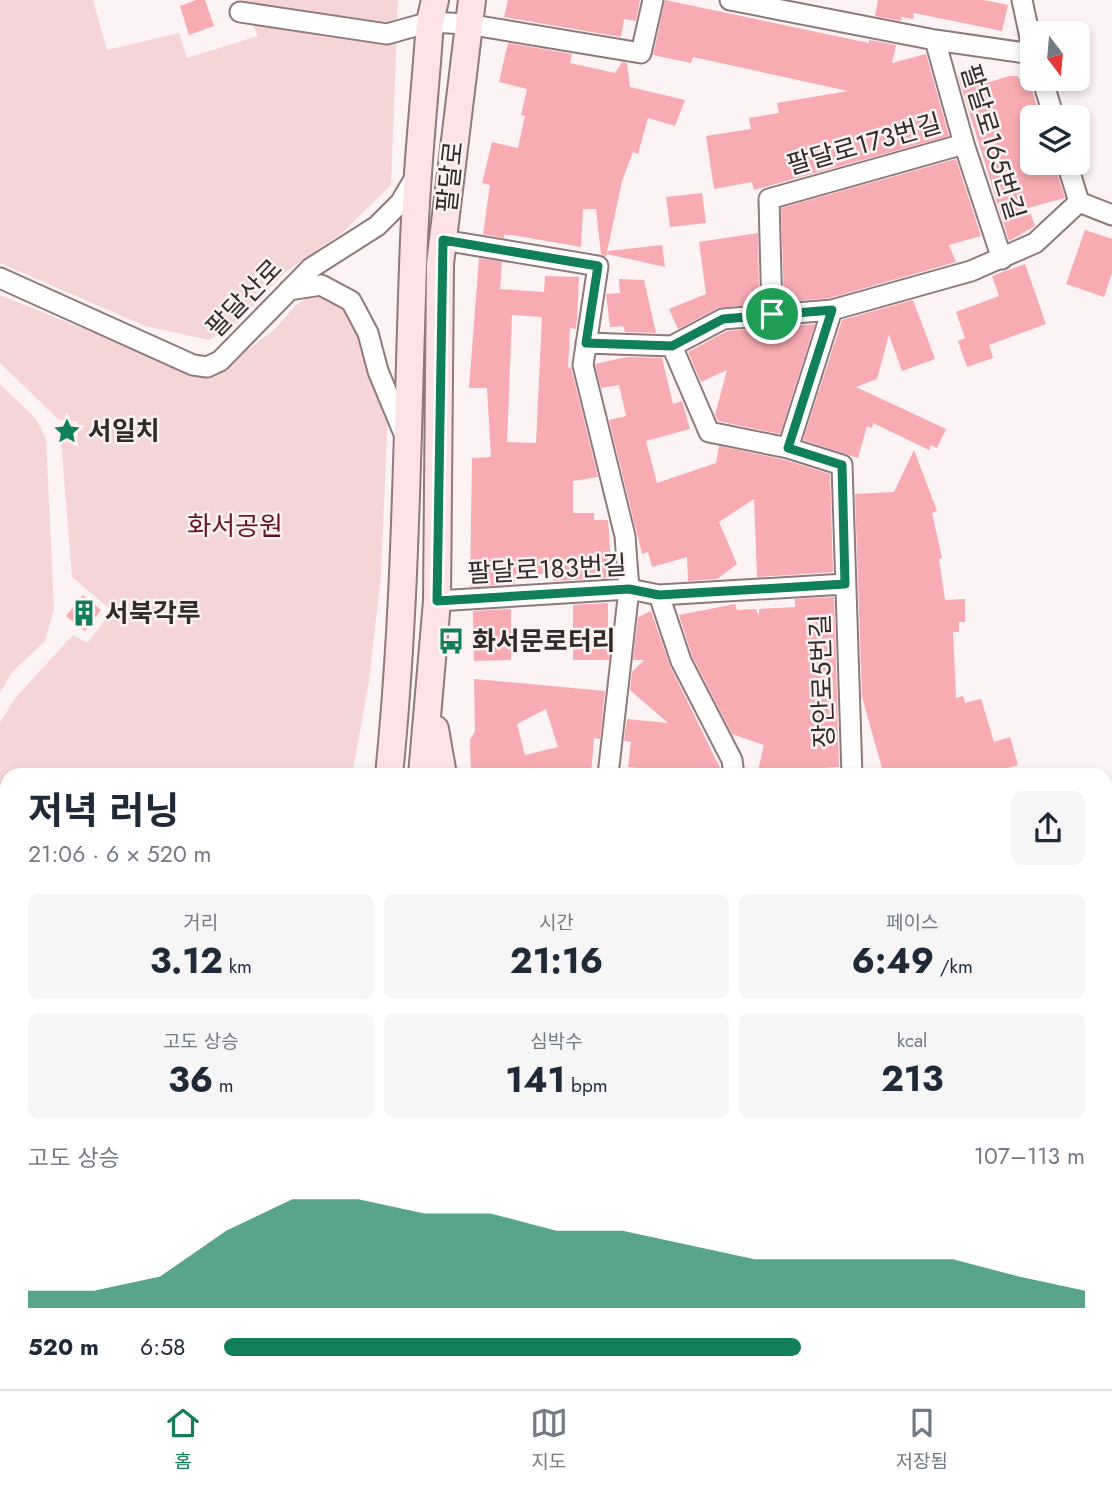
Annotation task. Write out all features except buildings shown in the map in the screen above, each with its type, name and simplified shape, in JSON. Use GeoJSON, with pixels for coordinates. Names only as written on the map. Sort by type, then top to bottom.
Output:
{"type":"FeatureCollection","features":[{"type":"Feature","properties":{"kind":"main road","name":"팔달로"},"geometry":{"type":"LineString","coordinates":[[390,768],[396,701],[409,446],[419,170],[433,11]]}},
{"type":"Feature","properties":{"kind":"main road","name":"팔달로"},"geometry":{"type":"LineString","coordinates":[[423,768],[437,601],[443,240],[469,12]]}},
{"type":"Feature","properties":{"kind":"main road"},"geometry":{"type":"LineString","coordinates":[[429,696],[442,768]]}},
{"type":"Feature","properties":{"kind":"street"},"geometry":{"type":"LineString","coordinates":[[240,12],[387,34],[433,11],[469,12],[641,53],[653,0]]}},
{"type":"Feature","properties":{"kind":"street","name":"팔달로165번길"},"geometry":{"type":"LineString","coordinates":[[730,0],[935,40],[1020,52]]}},
{"type":"Feature","properties":{"kind":"street"},"geometry":{"type":"LineString","coordinates":[[1022,0],[1026,21]]}},
{"type":"Feature","properties":{"kind":"street","name":"팔달로165번길"},"geometry":{"type":"LineString","coordinates":[[935,40],[964,144],[1002,259]]}},
{"type":"Feature","properties":{"kind":"street","name":"팔달로173번길"},"geometry":{"type":"LineString","coordinates":[[772,314],[769,199],[964,144]]}},
{"type":"Feature","properties":{"kind":"street","name":"팔달산로"},"geometry":{"type":"LineString","coordinates":[[0,278],[193,365],[207,367],[220,361],[311,268],[377,226],[400,203],[419,170]]}},
{"type":"Feature","properties":{"kind":"street"},"geometry":{"type":"LineString","coordinates":[[1071,175],[1079,202]]}},
{"type":"Feature","properties":{"kind":"street"},"geometry":{"type":"LineString","coordinates":[[586,343],[672,346],[723,319],[832,310],[971,271],[1035,243],[1079,202]]}},
{"type":"Feature","properties":{"kind":"street"},"geometry":{"type":"LineString","coordinates":[[1079,202],[1112,215]]}},
{"type":"Feature","properties":{"kind":"street"},"geometry":{"type":"LineString","coordinates":[[443,240],[598,266],[583,365],[625,536],[629,589],[609,768]]}},
{"type":"Feature","properties":{"kind":"street"},"geometry":{"type":"LineString","coordinates":[[289,290],[321,285],[351,301],[369,333],[378,371],[409,446]]}},
{"type":"Feature","properties":{"kind":"street"},"geometry":{"type":"LineString","coordinates":[[788,448],[832,310]]}},
{"type":"Feature","properties":{"kind":"street"},"geometry":{"type":"LineString","coordinates":[[672,346],[709,432],[788,448],[842,465],[845,584]]}},
{"type":"Feature","properties":{"kind":"street","name":"팔달로183번길"},"geometry":{"type":"LineString","coordinates":[[437,601],[629,589],[659,595],[845,584]]}},
{"type":"Feature","properties":{"kind":"street","name":"장안로5번길"},"geometry":{"type":"LineString","coordinates":[[845,584],[852,768]]}},
{"type":"Feature","properties":{"kind":"street","name":"팔달로183번길"},"geometry":{"type":"LineString","coordinates":[[659,595],[681,661],[732,760],[733,768]]}},
{"type":"Feature","properties":{"kind":"green space"},"geometry":{"type":"Polygon","coordinates":[[[0,0],[93,0],[107,50],[179,33],[187,58],[258,36],[240,0],[398,0],[391,185],[342,233],[284,273],[235,325],[209,340],[145,326],[0,263],[0,0]]]}},
{"type":"Feature","properties":{"kind":"green space","name":"화서공원"},"geometry":{"type":"Polygon","coordinates":[[[321,288],[341,291],[388,409],[381,575],[369,681],[353,768],[0,768],[0,722],[17,696],[73,635],[87,643],[112,611],[72,577],[61,442],[78,437],[77,421],[59,420],[0,363],[0,295],[208,379],[274,330],[296,305],[321,288]]]}},
{"type":"Feature","properties":{"kind":"green space"},"geometry":{"type":"Polygon","coordinates":[[[0,384],[36,419],[46,439],[54,609],[45,641],[12,672],[0,693],[0,384]]]}},
{"type":"Feature","properties":{"kind":"place","name":"서일치"},"geometry":{"type":"Point","coordinates":[67,431]}},
{"type":"Feature","properties":{"kind":"place","name":"서북각루"},"geometry":{"type":"Point","coordinates":[84,613]}},
{"type":"Feature","properties":{"kind":"place","name":"화서문로터리"},"geometry":{"type":"Point","coordinates":[451,641]}},
{"type":"Feature","properties":{"kind":"route"},"geometry":{"type":"LineString","coordinates":[[443,240],[598,266],[586,343],[672,346],[723,319],[772,314],[832,310],[788,448],[842,465],[845,584],[659,595],[629,589],[437,601],[440,264],[443,240]]}}]}
